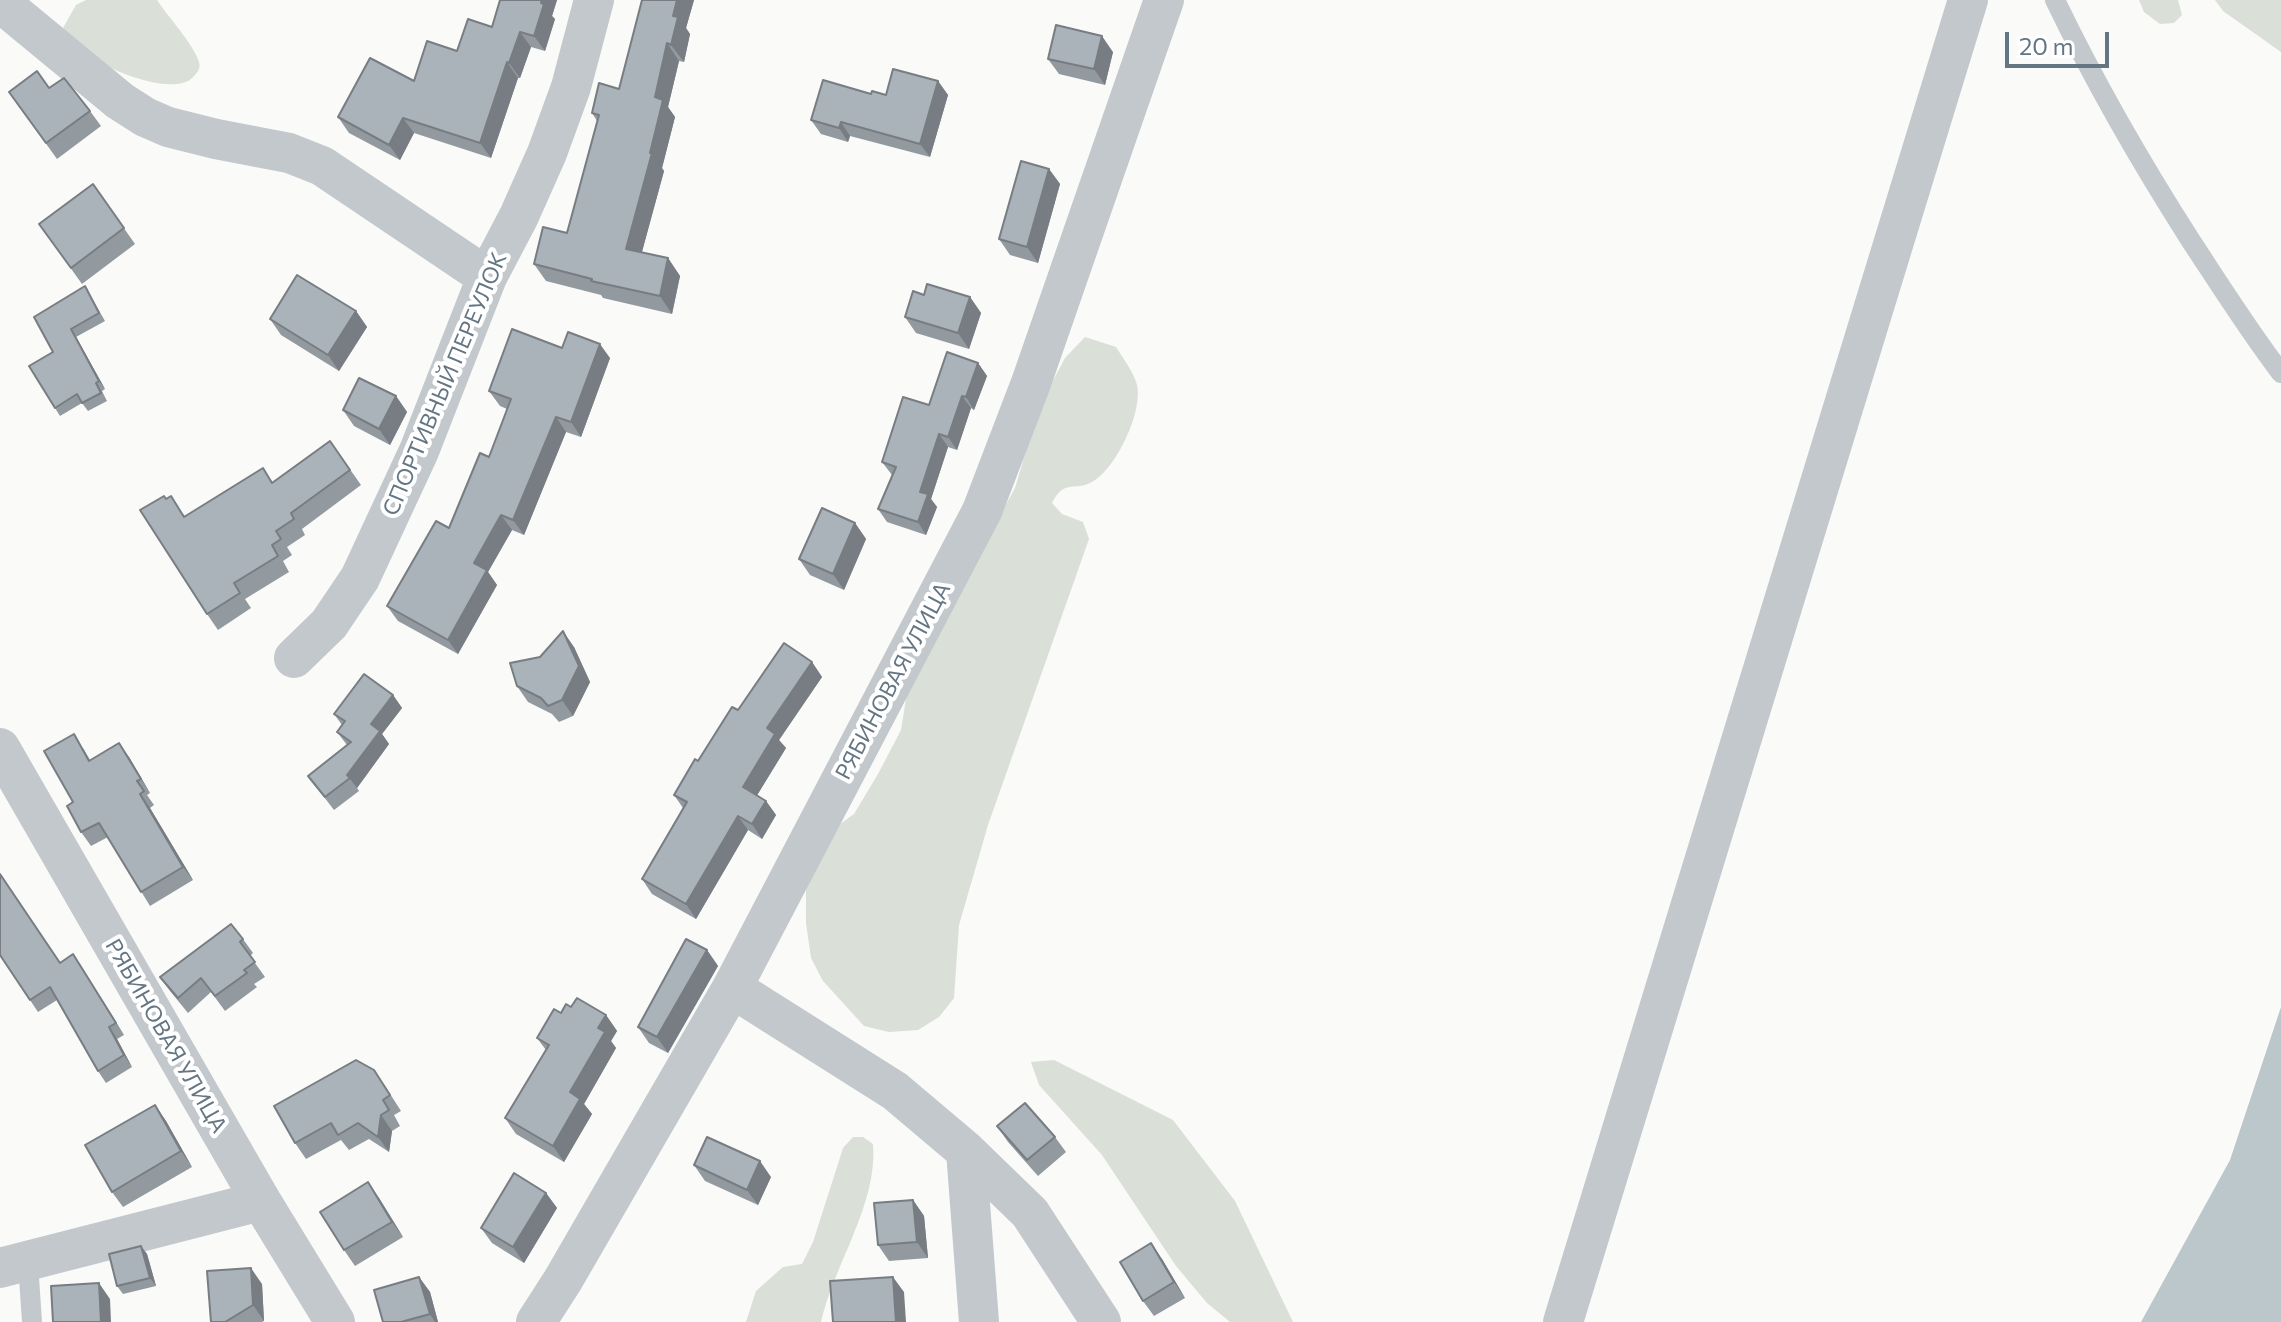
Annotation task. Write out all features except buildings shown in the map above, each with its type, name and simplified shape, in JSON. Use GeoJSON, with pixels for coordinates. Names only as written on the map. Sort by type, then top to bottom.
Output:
{"type":"FeatureCollection","features":[{"type":"Feature","properties":{"kind":"street","name":"СПОРТИВНЫЙ ПЕРЕУЛОК"},"geometry":{"type":"LineString","coordinates":[[294,658],[329,624],[360,578],[419,451],[487,277],[553,140],[594,0]]}},
{"type":"Feature","properties":{"kind":"street","name":"РЯБИНОВАЯ УЛИЦА"},"geometry":{"type":"LineString","coordinates":[[536,1322],[732,988],[991,491],[1164,0]]}},
{"type":"Feature","properties":{"kind":"street"},"geometry":{"type":"LineString","coordinates":[[1563,1322],[1968,0]]}},
{"type":"Feature","properties":{"kind":"street"},"geometry":{"type":"LineString","coordinates":[[0,2],[120,101],[145,117],[168,127],[289,153],[322,166],[487,277]]}},
{"type":"Feature","properties":{"kind":"street","name":"РЯБИНОВАЯ УЛИЦА"},"geometry":{"type":"LineString","coordinates":[[0,748],[261,1201],[335,1322]]}},
{"type":"Feature","properties":{"kind":"street"},"geometry":{"type":"LineString","coordinates":[[732,988],[895,1091],[966,1151],[1030,1213],[1101,1322]]}},
{"type":"Feature","properties":{"kind":"street"},"geometry":{"type":"LineString","coordinates":[[966,1151],[979,1322]]}},
{"type":"Feature","properties":{"kind":"street"},"geometry":{"type":"LineString","coordinates":[[14,1266],[261,1201]]}},
{"type":"Feature","properties":{"kind":"lane"},"geometry":{"type":"LineString","coordinates":[[2055,0],[2080,52],[2142,162],[2281,373]]}},
{"type":"Feature","properties":{"kind":"lane"},"geometry":{"type":"LineString","coordinates":[[14,1266],[32,1322]]}},
{"type":"Feature","properties":{"kind":"shaded area"},"geometry":{"type":"Polygon","coordinates":[[[86,0],[157,0],[191,47],[199,62],[198,71],[182,83],[152,82],[117,71],[88,56],[76,47],[63,28],[76,5],[86,0]]]}},
{"type":"Feature","properties":{"kind":"shaded area"},"geometry":{"type":"Polygon","coordinates":[[[2139,0],[2178,0],[2182,15],[2174,23],[2160,24],[2144,12],[2139,0]]]}},
{"type":"Feature","properties":{"kind":"shaded area"},"geometry":{"type":"Polygon","coordinates":[[[2215,0],[2281,0],[2281,52],[2223,11],[2215,0]]]}},
{"type":"Feature","properties":{"kind":"shaded area"},"geometry":{"type":"Polygon","coordinates":[[[1085,337],[1116,347],[1137,385],[1136,410],[1126,439],[1101,475],[1086,485],[1066,488],[1052,503],[1062,514],[1083,522],[1089,539],[988,825],[959,925],[954,998],[939,1017],[918,1030],[889,1032],[864,1026],[823,981],[811,958],[806,923],[806,872],[828,833],[854,814],[901,730],[909,680],[1015,488],[1039,407],[1065,358],[1085,337]]]}},
{"type":"Feature","properties":{"kind":"shaded area"},"geometry":{"type":"Polygon","coordinates":[[[2281,1007],[2281,1322],[2141,1322],[2230,1160],[2281,1007]]]}},
{"type":"Feature","properties":{"kind":"shaded area"},"geometry":{"type":"Polygon","coordinates":[[[1054,1060],[1173,1120],[1235,1201],[1293,1322],[1230,1322],[1207,1303],[1176,1266],[1102,1155],[1039,1085],[1031,1062],[1054,1060]]]}},
{"type":"Feature","properties":{"kind":"shaded area"},"geometry":{"type":"Polygon","coordinates":[[[853,1137],[863,1137],[873,1144],[873,1166],[862,1211],[821,1322],[746,1322],[756,1291],[783,1267],[802,1264],[813,1242],[843,1148],[853,1137]]]}}]}
